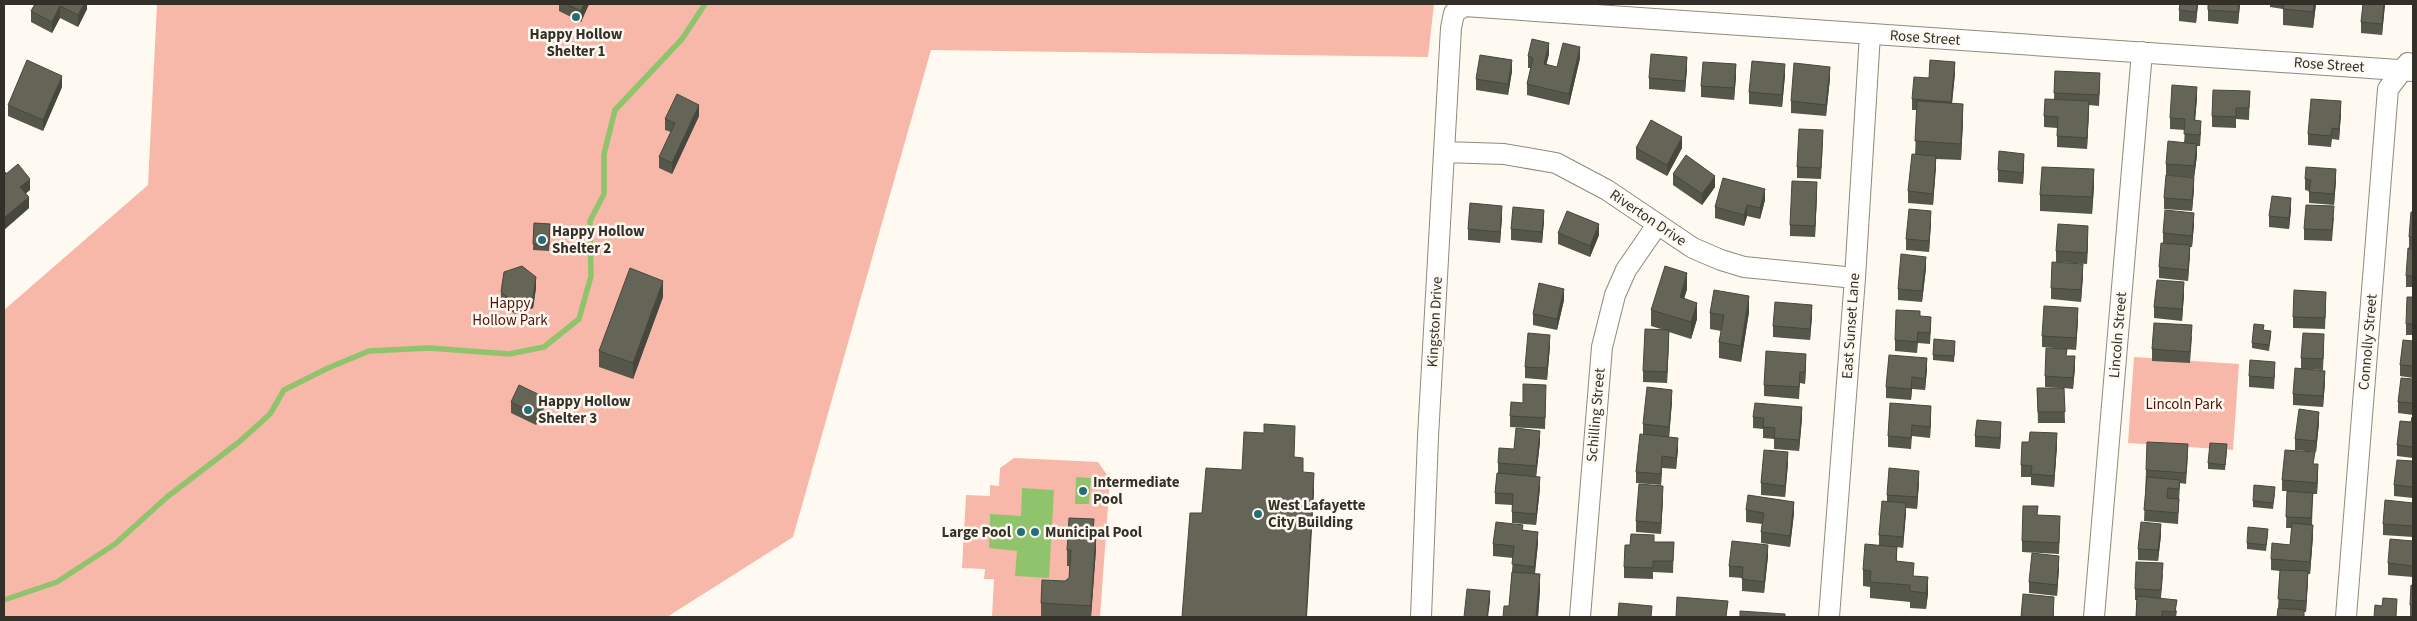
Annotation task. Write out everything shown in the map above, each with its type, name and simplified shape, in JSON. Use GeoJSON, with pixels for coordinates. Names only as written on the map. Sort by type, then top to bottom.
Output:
{"type":"FeatureCollection","features":[{"type":"Feature","properties":{"kind":"street","name":"Rose Street"},"geometry":{"type":"LineString","coordinates":[[1451,28],[1454,12],[1464,6],[1478,5],[2142,52],[2409,66]]}},
{"type":"Feature","properties":{"kind":"street","name":"Kingston Drive"},"geometry":{"type":"LineString","coordinates":[[1421,617],[1424,519],[1451,28]]}},
{"type":"Feature","properties":{"kind":"street","name":"East Sunset Lane"},"geometry":{"type":"LineString","coordinates":[[1829,617],[1855,278],[1870,34]]}},
{"type":"Feature","properties":{"kind":"street","name":"Lincoln Street"},"geometry":{"type":"LineString","coordinates":[[2094,617],[2142,52]]}},
{"type":"Feature","properties":{"kind":"street","name":"Connolly Street"},"geometry":{"type":"LineString","coordinates":[[2346,617],[2388,88],[2409,66]]}},
{"type":"Feature","properties":{"kind":"street","name":"Riverton Drive"},"geometry":{"type":"LineString","coordinates":[[1444,152],[1504,154],[1556,163],[1607,190],[1657,226],[1693,248],[1744,267],[1855,278]]}},
{"type":"Feature","properties":{"kind":"street","name":"Schilling Street"},"geometry":{"type":"LineString","coordinates":[[1580,617],[1602,347],[1615,295],[1626,270],[1657,226]]}},
{"type":"Feature","properties":{"kind":"green space","name":"Happy Hollow Park"},"geometry":{"type":"Polygon","coordinates":[[[157,4],[1434,4],[1428,57],[931,50],[793,537],[667,617],[4,617],[4,310],[148,185],[157,4]]]}},
{"type":"Feature","properties":{"kind":"green space","name":"Lincoln Park"},"geometry":{"type":"Polygon","coordinates":[[[2134,357],[2239,364],[2233,450],[2128,443],[2134,357]]]}},
{"type":"Feature","properties":{"kind":"green space","name":"Municipal Pool"},"geometry":{"type":"Polygon","coordinates":[[[1014,458],[1098,462],[1110,479],[1100,617],[992,617],[994,579],[984,579],[985,569],[962,568],[966,495],[990,496],[990,485],[999,486],[1000,468],[1014,458]]]}},
{"type":"Feature","properties":{"kind":"shaded area","name":"Intermediate Pool"},"geometry":{"type":"Polygon","coordinates":[[[1076,477],[1091,478],[1089,504],[1075,504],[1076,477]]]}},
{"type":"Feature","properties":{"kind":"shaded area","name":"Large Pool"},"geometry":{"type":"Polygon","coordinates":[[[1022,488],[1054,490],[1049,578],[1015,576],[1017,551],[989,548],[990,514],[1021,516],[1022,488]]]}},
{"type":"Feature","properties":{"kind":"building"},"geometry":{"type":"Polygon","coordinates":[[[35,4],[84,4],[78,15],[60,6],[52,22],[31,11],[35,4]]]}},
{"type":"Feature","properties":{"kind":"building"},"geometry":{"type":"Polygon","coordinates":[[[566,4],[584,4],[581,11],[566,4]]]}},
{"type":"Feature","properties":{"kind":"building"},"geometry":{"type":"Polygon","coordinates":[[[2180,4],[2197,4],[2196,12],[2179,10],[2180,4]]]}},
{"type":"Feature","properties":{"kind":"building"},"geometry":{"type":"Polygon","coordinates":[[[2208,4],[2239,4],[2238,12],[2208,10],[2208,4]]]}},
{"type":"Feature","properties":{"kind":"building"},"geometry":{"type":"Polygon","coordinates":[[[2284,4],[2314,4],[2313,12],[2283,9],[2284,4]]]}},
{"type":"Feature","properties":{"kind":"building"},"geometry":{"type":"Polygon","coordinates":[[[2363,4],[2384,4],[2382,24],[2361,22],[2363,4]]]}},
{"type":"Feature","properties":{"kind":"building"},"geometry":{"type":"Polygon","coordinates":[[[1532,39],[1549,43],[1544,64],[1557,67],[1563,43],[1580,47],[1569,94],[1527,84],[1533,58],[1528,56],[1532,39]]]}},
{"type":"Feature","properties":{"kind":"building"},"geometry":{"type":"Polygon","coordinates":[[[1651,54],[1687,57],[1685,81],[1649,78],[1651,54]]]}},
{"type":"Feature","properties":{"kind":"building"},"geometry":{"type":"Polygon","coordinates":[[[1480,55],[1512,60],[1508,84],[1476,79],[1480,55]]]}},
{"type":"Feature","properties":{"kind":"building"},"geometry":{"type":"Polygon","coordinates":[[[27,60],[62,76],[43,120],[8,105],[27,60]]]}},
{"type":"Feature","properties":{"kind":"building"},"geometry":{"type":"Polygon","coordinates":[[[1930,60],[1955,62],[1951,102],[1912,99],[1914,77],[1929,78],[1930,60]]]}},
{"type":"Feature","properties":{"kind":"building"},"geometry":{"type":"Polygon","coordinates":[[[1752,61],[1785,64],[1782,95],[1749,92],[1752,61]]]}},
{"type":"Feature","properties":{"kind":"building"},"geometry":{"type":"Polygon","coordinates":[[[1703,62],[1736,64],[1734,88],[1701,86],[1703,62]]]}},
{"type":"Feature","properties":{"kind":"building"},"geometry":{"type":"Polygon","coordinates":[[[1794,63],[1830,67],[1826,105],[1791,101],[1794,63]]]}},
{"type":"Feature","properties":{"kind":"building"},"geometry":{"type":"Polygon","coordinates":[[[2055,71],[2100,73],[2099,95],[2054,93],[2055,71]]]}},
{"type":"Feature","properties":{"kind":"building"},"geometry":{"type":"Polygon","coordinates":[[[2172,85],[2197,87],[2194,120],[2201,121],[2200,135],[2184,134],[2185,119],[2170,118],[2172,85]]]}},
{"type":"Feature","properties":{"kind":"building"},"geometry":{"type":"Polygon","coordinates":[[[2213,90],[2250,91],[2249,108],[2236,108],[2236,117],[2212,116],[2213,90]]]}},
{"type":"Feature","properties":{"kind":"building"},"geometry":{"type":"Polygon","coordinates":[[[677,94],[699,105],[672,163],[659,157],[675,123],[665,119],[677,94]]]}},
{"type":"Feature","properties":{"kind":"building"},"geometry":{"type":"Polygon","coordinates":[[[2045,99],[2089,101],[2087,138],[2057,136],[2058,117],[2044,116],[2045,99]]]}},
{"type":"Feature","properties":{"kind":"building"},"geometry":{"type":"Polygon","coordinates":[[[2311,99],[2341,101],[2339,129],[2332,128],[2331,136],[2308,134],[2311,99]]]}},
{"type":"Feature","properties":{"kind":"building"},"geometry":{"type":"Polygon","coordinates":[[[1917,101],[1963,104],[1961,144],[1915,141],[1917,101]]]}},
{"type":"Feature","properties":{"kind":"building"},"geometry":{"type":"Polygon","coordinates":[[[1651,120],[1682,137],[1667,165],[1636,148],[1651,120]]]}},
{"type":"Feature","properties":{"kind":"building"},"geometry":{"type":"Polygon","coordinates":[[[1799,129],[1823,130],[1821,168],[1797,167],[1799,129]]]}},
{"type":"Feature","properties":{"kind":"building"},"geometry":{"type":"Polygon","coordinates":[[[2168,141],[2197,144],[2194,166],[2166,164],[2168,141]]]}},
{"type":"Feature","properties":{"kind":"building"},"geometry":{"type":"Polygon","coordinates":[[[1999,151],[2024,154],[2023,173],[1998,170],[1999,151]]]}},
{"type":"Feature","properties":{"kind":"building"},"geometry":{"type":"Polygon","coordinates":[[[1912,154],[1936,156],[1933,194],[1908,191],[1912,154]]]}},
{"type":"Feature","properties":{"kind":"building"},"geometry":{"type":"Polygon","coordinates":[[[1686,155],[1715,176],[1702,194],[1673,174],[1686,155]]]}},
{"type":"Feature","properties":{"kind":"building"},"geometry":{"type":"Polygon","coordinates":[[[18,164],[30,179],[20,187],[29,197],[5,217],[4,171],[6,174],[18,164]]]}},
{"type":"Feature","properties":{"kind":"building"},"geometry":{"type":"Polygon","coordinates":[[[2042,167],[2094,169],[2092,197],[2040,195],[2042,167]]]}},
{"type":"Feature","properties":{"kind":"building"},"geometry":{"type":"Polygon","coordinates":[[[2306,167],[2336,169],[2334,194],[2309,192],[2311,180],[2305,179],[2306,167]]]}},
{"type":"Feature","properties":{"kind":"building"},"geometry":{"type":"Polygon","coordinates":[[[2166,175],[2194,178],[2192,200],[2164,198],[2166,175]]]}},
{"type":"Feature","properties":{"kind":"building"},"geometry":{"type":"Polygon","coordinates":[[[1723,178],[1765,189],[1760,208],[1747,205],[1744,215],[1715,207],[1723,178]]]}},
{"type":"Feature","properties":{"kind":"building"},"geometry":{"type":"Polygon","coordinates":[[[1792,181],[1817,182],[1815,226],[1790,225],[1792,181]]]}},
{"type":"Feature","properties":{"kind":"building"},"geometry":{"type":"Polygon","coordinates":[[[2272,196],[2291,198],[2289,218],[2269,216],[2272,196]]]}},
{"type":"Feature","properties":{"kind":"building"},"geometry":{"type":"Polygon","coordinates":[[[1470,203],[1502,206],[1500,232],[1468,229],[1470,203]]]}},
{"type":"Feature","properties":{"kind":"building"},"geometry":{"type":"Polygon","coordinates":[[[2306,205],[2334,206],[2332,230],[2304,229],[2306,205]]]}},
{"type":"Feature","properties":{"kind":"building"},"geometry":{"type":"Polygon","coordinates":[[[1513,207],[1544,210],[1542,232],[1511,229],[1513,207]]]}},
{"type":"Feature","properties":{"kind":"building"},"geometry":{"type":"Polygon","coordinates":[[[1909,209],[1931,211],[1929,241],[1906,239],[1909,209]]]}},
{"type":"Feature","properties":{"kind":"building"},"geometry":{"type":"Polygon","coordinates":[[[2165,210],[2194,213],[2192,236],[2163,233],[2165,210]]]}},
{"type":"Feature","properties":{"kind":"building"},"geometry":{"type":"Polygon","coordinates":[[[1567,211],[1599,224],[1590,246],[1558,233],[1567,211]]]}},
{"type":"Feature","properties":{"kind":"building"},"geometry":{"type":"Polygon","coordinates":[[[2411,212],[2413,212],[2413,237],[2409,237],[2411,212]]]}},
{"type":"Feature","properties":{"kind":"building","name":"Happy Hollow Shelter 2"},"geometry":{"type":"Polygon","coordinates":[[[534,223],[550,224],[549,245],[533,244],[534,223]]]}},
{"type":"Feature","properties":{"kind":"building"},"geometry":{"type":"Polygon","coordinates":[[[2058,224],[2088,226],[2087,253],[2056,251],[2058,224]]]}},
{"type":"Feature","properties":{"kind":"building"},"geometry":{"type":"Polygon","coordinates":[[[2161,243],[2190,245],[2188,270],[2159,267],[2161,243]]]}},
{"type":"Feature","properties":{"kind":"building"},"geometry":{"type":"Polygon","coordinates":[[[2408,248],[2413,249],[2413,276],[2406,276],[2408,248]]]}},
{"type":"Feature","properties":{"kind":"building"},"geometry":{"type":"Polygon","coordinates":[[[1901,254],[1926,257],[1922,291],[1898,289],[1901,254]]]}},
{"type":"Feature","properties":{"kind":"building"},"geometry":{"type":"Polygon","coordinates":[[[2052,262],[2083,264],[2081,290],[2051,288],[2052,262]]]}},
{"type":"Feature","properties":{"kind":"building"},"geometry":{"type":"Polygon","coordinates":[[[522,266],[536,277],[533,297],[515,303],[501,292],[504,272],[522,266]]]}},
{"type":"Feature","properties":{"kind":"building"},"geometry":{"type":"Polygon","coordinates":[[[1665,266],[1687,273],[1680,297],[1697,303],[1691,322],[1651,310],[1665,266]]]}},
{"type":"Feature","properties":{"kind":"building"},"geometry":{"type":"Polygon","coordinates":[[[630,268],[663,281],[633,363],[599,351],[630,268]]]}},
{"type":"Feature","properties":{"kind":"building"},"geometry":{"type":"Polygon","coordinates":[[[2157,280],[2184,282],[2182,309],[2154,307],[2157,280]]]}},
{"type":"Feature","properties":{"kind":"building"},"geometry":{"type":"Polygon","coordinates":[[[1539,283],[1564,289],[1557,319],[1533,314],[1539,283]]]}},
{"type":"Feature","properties":{"kind":"building"},"geometry":{"type":"Polygon","coordinates":[[[1714,290],[1749,296],[1741,346],[1719,342],[1724,315],[1710,313],[1714,290]]]}},
{"type":"Feature","properties":{"kind":"building"},"geometry":{"type":"Polygon","coordinates":[[[2294,290],[2326,292],[2325,318],[2293,317],[2294,290]]]}},
{"type":"Feature","properties":{"kind":"building"},"geometry":{"type":"Polygon","coordinates":[[[2407,297],[2413,297],[2413,324],[2406,324],[2407,297]]]}},
{"type":"Feature","properties":{"kind":"building"},"geometry":{"type":"Polygon","coordinates":[[[1775,302],[1812,305],[1810,329],[1773,326],[1775,302]]]}},
{"type":"Feature","properties":{"kind":"building"},"geometry":{"type":"Polygon","coordinates":[[[2044,306],[2078,308],[2076,338],[2042,336],[2044,306]]]}},
{"type":"Feature","properties":{"kind":"building"},"geometry":{"type":"Polygon","coordinates":[[[1896,310],[1920,311],[1920,316],[1931,317],[1930,333],[1918,332],[1917,342],[1895,340],[1896,310]]]}},
{"type":"Feature","properties":{"kind":"building"},"geometry":{"type":"Polygon","coordinates":[[[2154,323],[2192,325],[2190,352],[2152,349],[2154,323]]]}},
{"type":"Feature","properties":{"kind":"building"},"geometry":{"type":"Polygon","coordinates":[[[2254,324],[2264,325],[2263,330],[2271,331],[2269,345],[2252,343],[2254,324]]]}},
{"type":"Feature","properties":{"kind":"building"},"geometry":{"type":"Polygon","coordinates":[[[1645,329],[1669,330],[1667,372],[1643,371],[1645,329]]]}},
{"type":"Feature","properties":{"kind":"building"},"geometry":{"type":"Polygon","coordinates":[[[1528,333],[1550,335],[1547,368],[1525,367],[1528,333]]]}},
{"type":"Feature","properties":{"kind":"building"},"geometry":{"type":"Polygon","coordinates":[[[2303,333],[2324,334],[2323,359],[2301,358],[2303,333]]]}},
{"type":"Feature","properties":{"kind":"building"},"geometry":{"type":"Polygon","coordinates":[[[1934,339],[1955,341],[1954,356],[1933,355],[1934,339]]]}},
{"type":"Feature","properties":{"kind":"building"},"geometry":{"type":"Polygon","coordinates":[[[2403,340],[2413,341],[2413,366],[2400,365],[2403,340]]]}},
{"type":"Feature","properties":{"kind":"building"},"geometry":{"type":"Polygon","coordinates":[[[2046,348],[2067,349],[2066,356],[2075,356],[2073,378],[2045,376],[2046,348]]]}},
{"type":"Feature","properties":{"kind":"building"},"geometry":{"type":"Polygon","coordinates":[[[1766,351],[1806,354],[1805,372],[1800,372],[1799,387],[1764,385],[1766,351]]]}},
{"type":"Feature","properties":{"kind":"building"},"geometry":{"type":"Polygon","coordinates":[[[1889,355],[1927,358],[1925,379],[1912,377],[1911,389],[1886,387],[1889,355]]]}},
{"type":"Feature","properties":{"kind":"building"},"geometry":{"type":"Polygon","coordinates":[[[2250,360],[2275,362],[2274,378],[2249,376],[2250,360]]]}},
{"type":"Feature","properties":{"kind":"building"},"geometry":{"type":"Polygon","coordinates":[[[2295,368],[2325,371],[2323,396],[2293,394],[2295,368]]]}},
{"type":"Feature","properties":{"kind":"building"},"geometry":{"type":"Polygon","coordinates":[[[2401,378],[2413,379],[2413,403],[2398,402],[2401,378]]]}},
{"type":"Feature","properties":{"kind":"building"},"geometry":{"type":"Polygon","coordinates":[[[1523,384],[1546,385],[1545,418],[1510,416],[1511,402],[1523,403],[1523,384]]]}},
{"type":"Feature","properties":{"kind":"building"},"geometry":{"type":"Polygon","coordinates":[[[519,385],[544,397],[536,414],[511,402],[519,385]]]}},
{"type":"Feature","properties":{"kind":"building"},"geometry":{"type":"Polygon","coordinates":[[[1647,387],[1672,390],[1669,427],[1643,424],[1647,387]]]}},
{"type":"Feature","properties":{"kind":"building"},"geometry":{"type":"Polygon","coordinates":[[[2037,388],[2064,388],[2065,412],[2038,412],[2037,388]]]}},
{"type":"Feature","properties":{"kind":"building"},"geometry":{"type":"Polygon","coordinates":[[[1755,403],[1802,407],[1799,440],[1774,438],[1775,428],[1763,427],[1764,418],[1753,417],[1755,403]]]}},
{"type":"Feature","properties":{"kind":"building"},"geometry":{"type":"Polygon","coordinates":[[[1890,403],[1931,406],[1930,427],[1912,425],[1911,438],[1888,436],[1890,403]]]}},
{"type":"Feature","properties":{"kind":"building"},"geometry":{"type":"Polygon","coordinates":[[[2299,409],[2319,412],[2316,441],[2295,439],[2299,409]]]}},
{"type":"Feature","properties":{"kind":"building"},"geometry":{"type":"Polygon","coordinates":[[[2412,417],[2413,447],[2397,445],[2400,421],[2411,422],[2412,417]]]}},
{"type":"Feature","properties":{"kind":"building"},"geometry":{"type":"Polygon","coordinates":[[[1977,420],[2001,422],[2000,438],[1975,436],[1977,420]]]}},
{"type":"Feature","properties":{"kind":"building","name":"West Lafayette City Building"},"geometry":{"type":"Polygon","coordinates":[[[1264,424],[1295,426],[1294,457],[1303,458],[1303,472],[1314,473],[1306,617],[1182,617],[1190,513],[1202,513],[1206,468],[1242,470],[1244,432],[1264,433],[1264,424]]]}},
{"type":"Feature","properties":{"kind":"building"},"geometry":{"type":"Polygon","coordinates":[[[1516,428],[1540,431],[1536,466],[1498,463],[1499,448],[1514,449],[1516,428]]]}},
{"type":"Feature","properties":{"kind":"building"},"geometry":{"type":"Polygon","coordinates":[[[2030,432],[2057,433],[2054,476],[2031,474],[2032,466],[2021,465],[2022,442],[2029,442],[2030,432]]]}},
{"type":"Feature","properties":{"kind":"building"},"geometry":{"type":"Polygon","coordinates":[[[1640,434],[1678,438],[1676,458],[1662,456],[1661,474],[1636,472],[1640,434]]]}},
{"type":"Feature","properties":{"kind":"building"},"geometry":{"type":"Polygon","coordinates":[[[2147,442],[2188,444],[2186,473],[2146,470],[2147,442]]]}},
{"type":"Feature","properties":{"kind":"building"},"geometry":{"type":"Polygon","coordinates":[[[2210,443],[2227,444],[2225,465],[2208,463],[2210,443]]]}},
{"type":"Feature","properties":{"kind":"building"},"geometry":{"type":"Polygon","coordinates":[[[1764,450],[1788,452],[1785,486],[1761,483],[1764,450]]]}},
{"type":"Feature","properties":{"kind":"building"},"geometry":{"type":"Polygon","coordinates":[[[2285,450],[2315,452],[2313,464],[2318,464],[2317,483],[2282,480],[2285,450]]]}},
{"type":"Feature","properties":{"kind":"building"},"geometry":{"type":"Polygon","coordinates":[[[2397,460],[2413,461],[2413,487],[2394,485],[2397,460]]]}},
{"type":"Feature","properties":{"kind":"building"},"geometry":{"type":"Polygon","coordinates":[[[1889,468],[1919,471],[1917,497],[1887,495],[1889,468]]]}},
{"type":"Feature","properties":{"kind":"building"},"geometry":{"type":"Polygon","coordinates":[[[1497,473],[1540,477],[1536,514],[1512,512],[1513,494],[1495,493],[1497,473]]]}},
{"type":"Feature","properties":{"kind":"building"},"geometry":{"type":"Polygon","coordinates":[[[2147,477],[2180,480],[2179,489],[2168,488],[2167,498],[2179,499],[2178,513],[2144,510],[2147,477]]]}},
{"type":"Feature","properties":{"kind":"building"},"geometry":{"type":"Polygon","coordinates":[[[1639,484],[1663,486],[1661,523],[1636,521],[1639,484]]]}},
{"type":"Feature","properties":{"kind":"building"},"geometry":{"type":"Polygon","coordinates":[[[2254,485],[2275,487],[2273,503],[2253,501],[2254,485]]]}},
{"type":"Feature","properties":{"kind":"building"},"geometry":{"type":"Polygon","coordinates":[[[2287,491],[2313,493],[2311,518],[2286,517],[2287,491]]]}},
{"type":"Feature","properties":{"kind":"building"},"geometry":{"type":"Polygon","coordinates":[[[1748,495],[1794,502],[1790,536],[1761,532],[1764,513],[1746,510],[1748,495]]]}},
{"type":"Feature","properties":{"kind":"building"},"geometry":{"type":"Polygon","coordinates":[[[2385,500],[2413,503],[2413,526],[2383,524],[2385,500]]]}},
{"type":"Feature","properties":{"kind":"building"},"geometry":{"type":"Polygon","coordinates":[[[1882,501],[1906,503],[1903,537],[1879,535],[1882,501]]]}},
{"type":"Feature","properties":{"kind":"building"},"geometry":{"type":"Polygon","coordinates":[[[2023,506],[2038,506],[2037,515],[2060,516],[2059,543],[2022,541],[2023,506]]]}},
{"type":"Feature","properties":{"kind":"building"},"geometry":{"type":"Polygon","coordinates":[[[1069,518],[1094,519],[1093,533],[1096,533],[1091,606],[1041,603],[1042,580],[1065,581],[1069,578],[1071,550],[1067,550],[1069,518]]]}},
{"type":"Feature","properties":{"kind":"building"},"geometry":{"type":"Polygon","coordinates":[[[1496,522],[1523,525],[1522,530],[1538,532],[1534,567],[1512,564],[1514,546],[1493,544],[1496,522]]]}},
{"type":"Feature","properties":{"kind":"building"},"geometry":{"type":"Polygon","coordinates":[[[2141,522],[2161,524],[2158,550],[2138,549],[2141,522]]]}},
{"type":"Feature","properties":{"kind":"building"},"geometry":{"type":"Polygon","coordinates":[[[2292,523],[2313,525],[2310,562],[2271,559],[2272,543],[2290,545],[2292,523]]]}},
{"type":"Feature","properties":{"kind":"building"},"geometry":{"type":"Polygon","coordinates":[[[2248,527],[2268,529],[2266,545],[2247,543],[2248,527]]]}},
{"type":"Feature","properties":{"kind":"building"},"geometry":{"type":"Polygon","coordinates":[[[1631,534],[1654,535],[1654,542],[1674,542],[1673,561],[1653,561],[1653,568],[1624,567],[1625,545],[1630,545],[1631,534]]]}},
{"type":"Feature","properties":{"kind":"building"},"geometry":{"type":"Polygon","coordinates":[[[2390,539],[2413,541],[2413,566],[2388,563],[2390,539]]]}},
{"type":"Feature","properties":{"kind":"building"},"geometry":{"type":"Polygon","coordinates":[[[1732,541],[1768,545],[1764,582],[1742,579],[1743,567],[1729,566],[1732,541]]]}},
{"type":"Feature","properties":{"kind":"building"},"geometry":{"type":"Polygon","coordinates":[[[1865,544],[1897,547],[1896,561],[1914,563],[1913,576],[1928,577],[1926,593],[1910,591],[1910,585],[1870,582],[1871,571],[1863,570],[1865,544]]]}},
{"type":"Feature","properties":{"kind":"building"},"geometry":{"type":"Polygon","coordinates":[[[2032,553],[2059,556],[2057,585],[2029,582],[2032,553]]]}},
{"type":"Feature","properties":{"kind":"building"},"geometry":{"type":"Polygon","coordinates":[[[2136,562],[2163,563],[2161,590],[2135,589],[2136,562]]]}},
{"type":"Feature","properties":{"kind":"building"},"geometry":{"type":"Polygon","coordinates":[[[2280,570],[2308,571],[2306,601],[2278,599],[2280,570]]]}},
{"type":"Feature","properties":{"kind":"building"},"geometry":{"type":"Polygon","coordinates":[[[1512,572],[1540,574],[1536,617],[1503,617],[1504,606],[1509,606],[1512,572]]]}},
{"type":"Feature","properties":{"kind":"building"},"geometry":{"type":"Polygon","coordinates":[[[2411,585],[2413,586],[2413,605],[2410,605],[2411,585]]]}},
{"type":"Feature","properties":{"kind":"building"},"geometry":{"type":"Polygon","coordinates":[[[1467,589],[1490,591],[1487,617],[1464,617],[1467,589]]]}},
{"type":"Feature","properties":{"kind":"building"},"geometry":{"type":"Polygon","coordinates":[[[2023,594],[2054,597],[2053,617],[2021,617],[2023,594]]]}},
{"type":"Feature","properties":{"kind":"building"},"geometry":{"type":"Polygon","coordinates":[[[2137,596],[2177,600],[2175,612],[2162,611],[2162,617],[2136,617],[2137,596]]]}},
{"type":"Feature","properties":{"kind":"building"},"geometry":{"type":"Polygon","coordinates":[[[1677,597],[1728,601],[1726,617],[1676,617],[1677,597]]]}},
{"type":"Feature","properties":{"kind":"building"},"geometry":{"type":"Polygon","coordinates":[[[2383,598],[2397,599],[2396,617],[2374,617],[2375,605],[2382,606],[2383,598]]]}},
{"type":"Feature","properties":{"kind":"building"},"geometry":{"type":"Polygon","coordinates":[[[1619,603],[1652,606],[1651,617],[1618,617],[1619,603]]]}},
{"type":"Feature","properties":{"kind":"building"},"geometry":{"type":"Polygon","coordinates":[[[2278,608],[2304,610],[2304,617],[2277,617],[2278,608]]]}},
{"type":"Feature","properties":{"kind":"building"},"geometry":{"type":"Polygon","coordinates":[[[1740,611],[1785,614],[1785,617],[1740,617],[1740,611]]]}},
{"type":"Feature","properties":{"kind":"waterway"},"geometry":{"type":"LineString","coordinates":[[4,600],[57,582],[115,544],[167,497],[239,442],[270,414],[284,390],[328,368],[369,351],[429,348],[509,354],[544,347],[579,319],[591,276],[590,221],[604,194],[604,154],[615,110],[682,39],[705,4]]}},
{"type":"Feature","properties":{"kind":"place","name":"Happy Hollow Shelter 1"},"geometry":{"type":"Point","coordinates":[576,17]}},
{"type":"Feature","properties":{"kind":"place","name":"Happy Hollow Shelter 2"},"geometry":{"type":"Point","coordinates":[542,240]}},
{"type":"Feature","properties":{"kind":"place","name":"Happy Hollow Shelter 3"},"geometry":{"type":"Point","coordinates":[528,410]}},
{"type":"Feature","properties":{"kind":"place","name":"Intermediate Pool"},"geometry":{"type":"Point","coordinates":[1083,491]}},
{"type":"Feature","properties":{"kind":"place","name":"West Lafayette City Building"},"geometry":{"type":"Point","coordinates":[1258,514]}},
{"type":"Feature","properties":{"kind":"place","name":"Large Pool"},"geometry":{"type":"Point","coordinates":[1021,532]}},
{"type":"Feature","properties":{"kind":"place","name":"Municipal Pool"},"geometry":{"type":"Point","coordinates":[1035,532]}}]}
